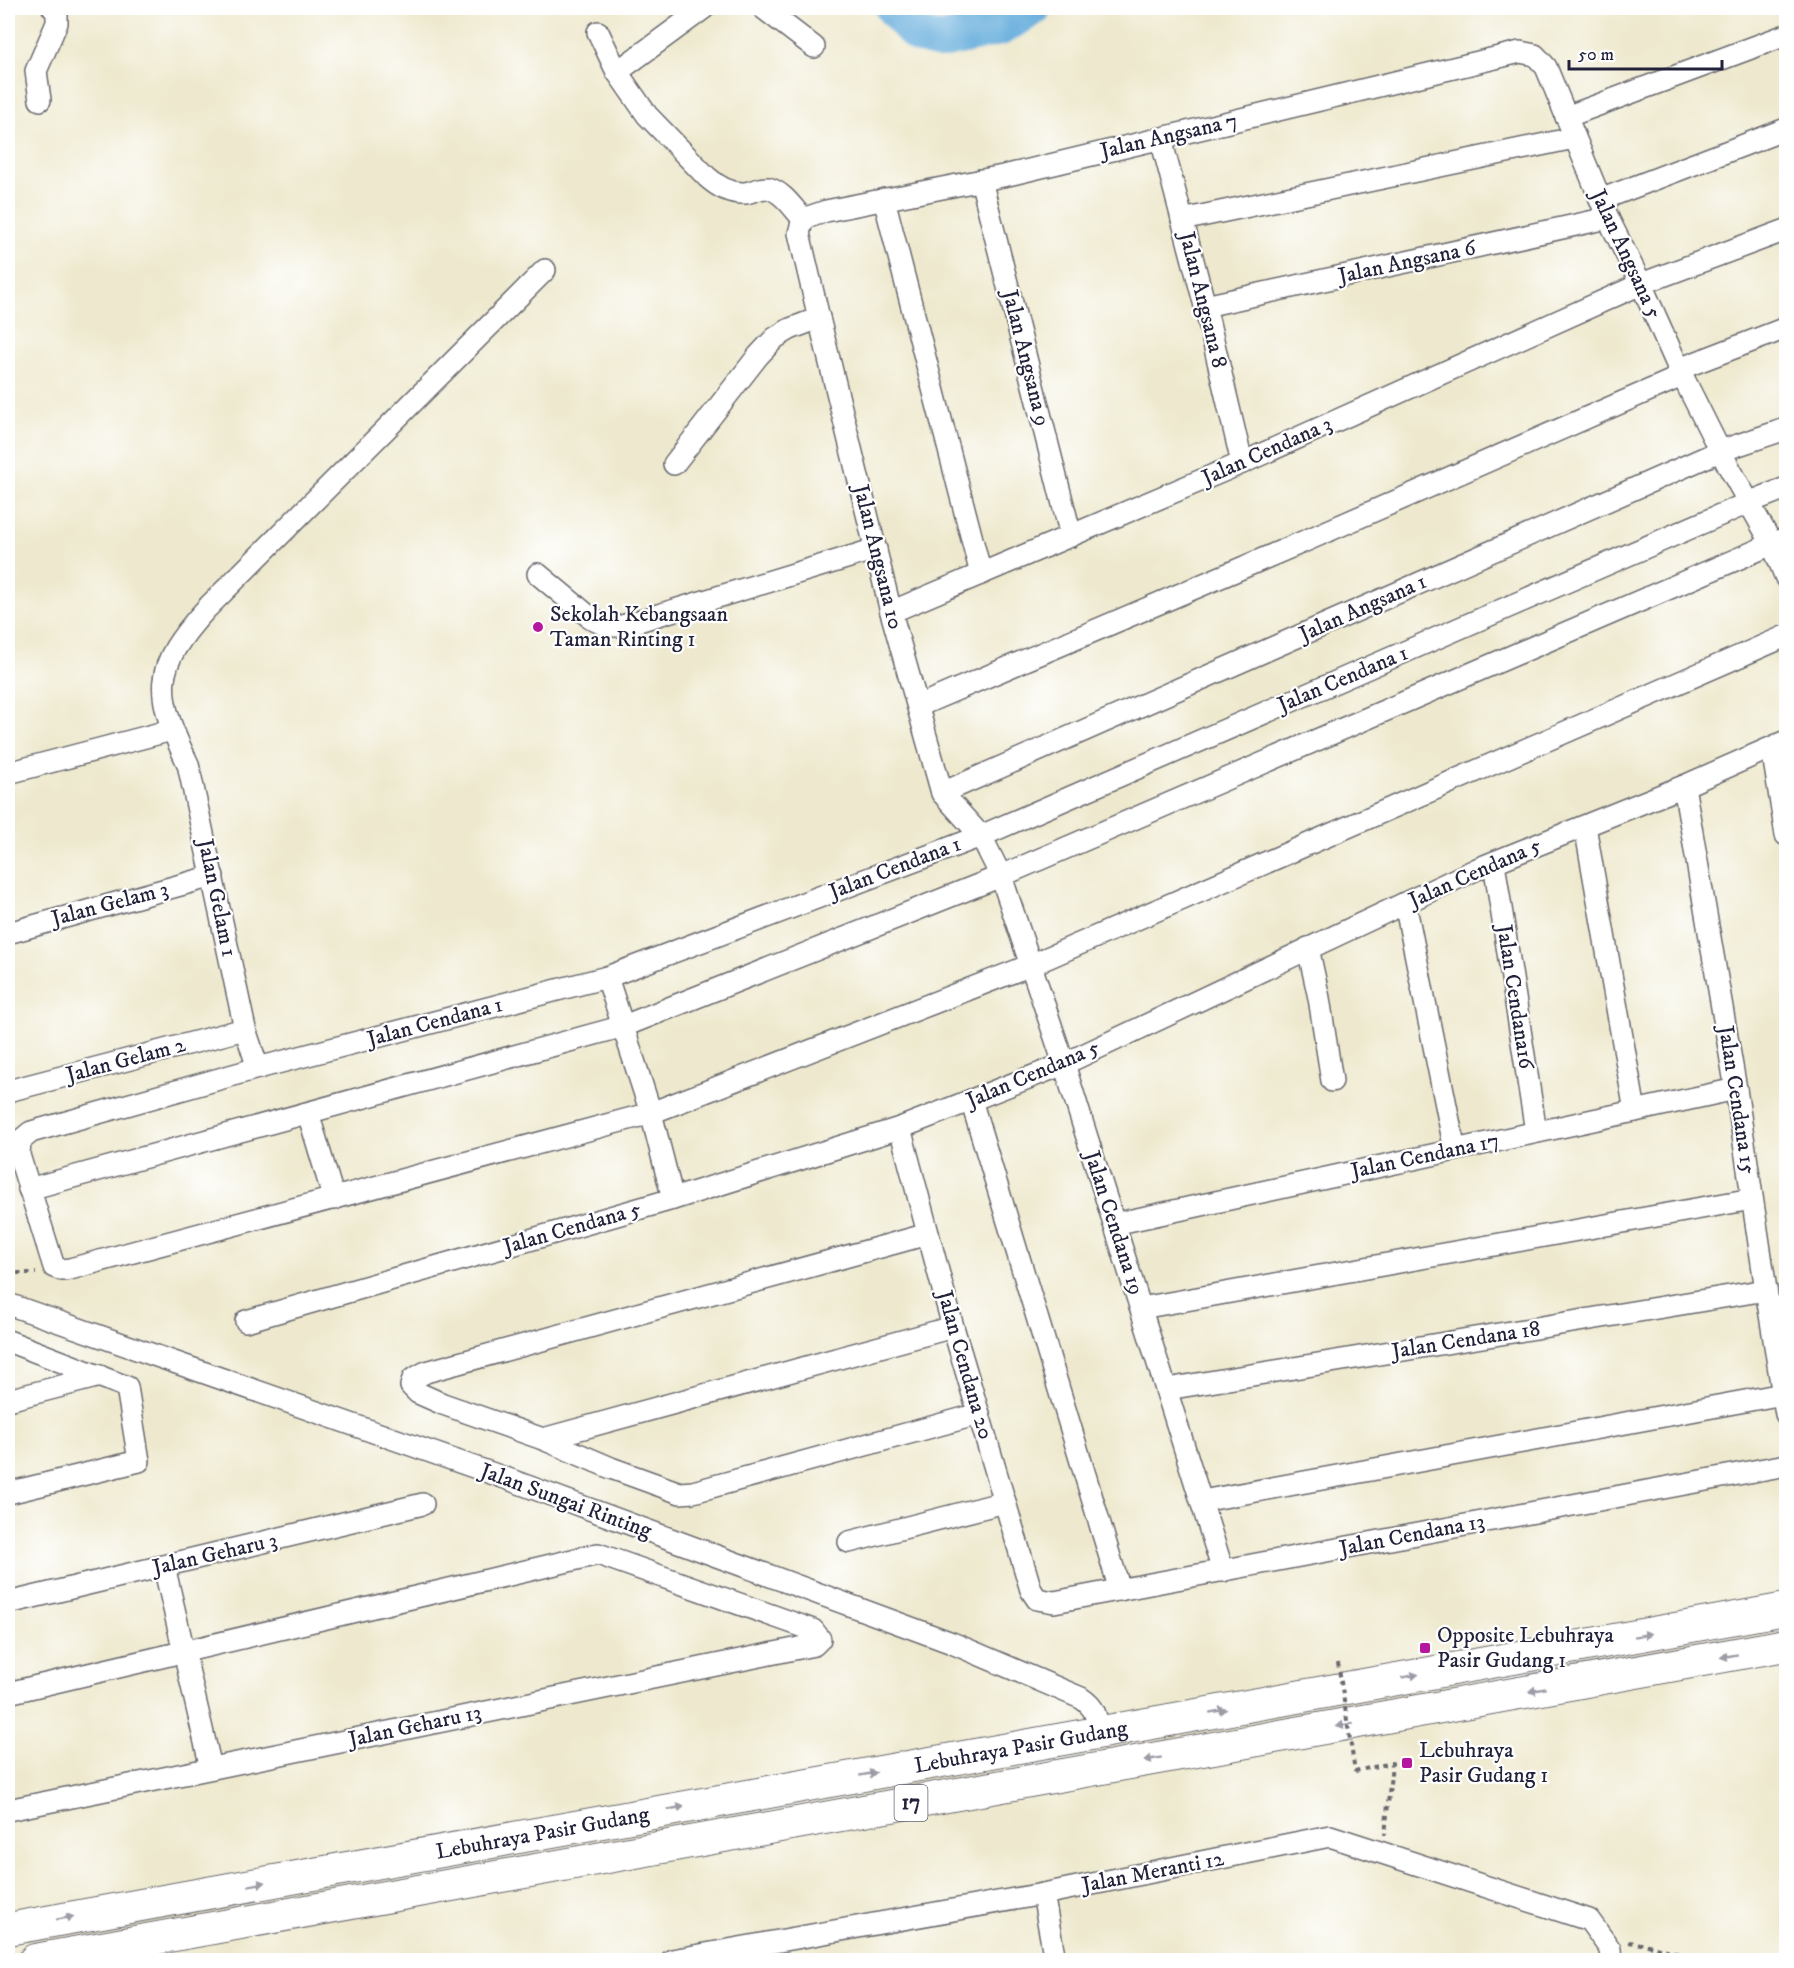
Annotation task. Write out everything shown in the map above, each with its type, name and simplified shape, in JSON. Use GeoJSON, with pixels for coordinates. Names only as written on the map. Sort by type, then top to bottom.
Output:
{"type":"FeatureCollection","features":[{"type":"Feature","properties":{"kind":"highway","name":"Lebuhraya Pasir Gudang"},"geometry":{"type":"LineString","coordinates":[[8,1929],[1786,1609]]}},
{"type":"Feature","properties":{"kind":"highway","name":"Lebuhraya Pasir Gudang"},"geometry":{"type":"LineString","coordinates":[[35,1960],[1786,1645]]}},
{"type":"Feature","properties":{"kind":"street"},"geometry":{"type":"LineString","coordinates":[[40,100],[36,71],[57,24],[57,11],[53,8]]}},
{"type":"Feature","properties":{"kind":"street"},"geometry":{"type":"LineString","coordinates":[[617,72],[704,8]]}},
{"type":"Feature","properties":{"kind":"street"},"geometry":{"type":"LineString","coordinates":[[763,8],[814,48]]}},
{"type":"Feature","properties":{"kind":"street"},"geometry":{"type":"LineString","coordinates":[[598,32],[617,72],[647,115],[716,185],[745,193],[761,188],[773,190],[785,198],[803,219]]}},
{"type":"Feature","properties":{"kind":"street"},"geometry":{"type":"LineString","coordinates":[[1566,117],[1786,35]]}},
{"type":"Feature","properties":{"kind":"street","name":"Jalan Angsana 7"},"geometry":{"type":"LineString","coordinates":[[803,219],[826,211],[981,180],[1161,139],[1520,52],[1535,55]]}},
{"type":"Feature","properties":{"kind":"street","name":"Jalan Angsana 5"},"geometry":{"type":"LineString","coordinates":[[1535,55],[1546,67],[1604,209],[1680,373],[1720,451],[1750,502],[1779,541],[1786,578]]}},
{"type":"Feature","properties":{"kind":"street","name":"Jalan Angsana 6"},"geometry":{"type":"LineString","coordinates":[[1206,306],[1604,209],[1786,129]]}},
{"type":"Feature","properties":{"kind":"street"},"geometry":{"type":"LineString","coordinates":[[1182,220],[1574,138]]}},
{"type":"Feature","properties":{"kind":"street","name":"Jalan Angsana 8"},"geometry":{"type":"LineString","coordinates":[[1161,139],[1206,306],[1242,463]]}},
{"type":"Feature","properties":{"kind":"street","name":"Jalan Angsana 9"},"geometry":{"type":"LineString","coordinates":[[981,180],[1071,536]]}},
{"type":"Feature","properties":{"kind":"street"},"geometry":{"type":"LineString","coordinates":[[884,199],[981,574]]}},
{"type":"Feature","properties":{"kind":"street","name":"Jalan Angsana 10"},"geometry":{"type":"LineString","coordinates":[[803,219],[799,233],[819,318],[891,612],[942,793],[981,836],[1001,876]]}},
{"type":"Feature","properties":{"kind":"street","name":"Jalan Cendana 3"},"geometry":{"type":"LineString","coordinates":[[891,612],[1242,463],[1641,285],[1786,230]]}},
{"type":"Feature","properties":{"kind":"street","name":"Jalan Gelam 1"},"geometry":{"type":"LineString","coordinates":[[258,1068],[245,1029],[188,764],[163,705],[164,671],[191,625],[545,270]]}},
{"type":"Feature","properties":{"kind":"street"},"geometry":{"type":"LineString","coordinates":[[674,464],[758,356],[775,338],[790,329],[819,318]]}},
{"type":"Feature","properties":{"kind":"street"},"geometry":{"type":"LineString","coordinates":[[918,706],[1305,541],[1786,328]]}},
{"type":"Feature","properties":{"kind":"street","name":"Jalan Angsana 1"},"geometry":{"type":"LineString","coordinates":[[942,793],[1720,451],[1786,429]]}},
{"type":"Feature","properties":{"kind":"street","name":"Jalan Cendana 1"},"geometry":{"type":"LineString","coordinates":[[54,1267],[19,1155],[20,1141],[31,1132],[258,1068],[608,977],[981,836],[1786,488]]}},
{"type":"Feature","properties":{"kind":"street","name":"Jalan Cendana 1"},"geometry":{"type":"LineString","coordinates":[[29,1189],[624,1026],[1001,876],[1779,541]]}},
{"type":"Feature","properties":{"kind":"street"},"geometry":{"type":"LineString","coordinates":[[538,574],[592,619],[607,626],[622,626],[876,549]]}},
{"type":"Feature","properties":{"kind":"street"},"geometry":{"type":"LineString","coordinates":[[54,1267],[62,1270],[70,1269],[651,1113],[1030,965],[1786,636]]}},
{"type":"Feature","properties":{"kind":"street"},"geometry":{"type":"LineString","coordinates":[[8,773],[172,730]]}},
{"type":"Feature","properties":{"kind":"street"},"geometry":{"type":"LineString","coordinates":[[1779,744],[1786,835]]}},
{"type":"Feature","properties":{"kind":"street","name":"Jalan Cendana 5"},"geometry":{"type":"LineString","coordinates":[[246,1321],[673,1199],[900,1128],[1064,1064],[1494,863],[1684,786],[1779,744]]}},
{"type":"Feature","properties":{"kind":"street","name":"Jalan Cendana 15"},"geometry":{"type":"LineString","coordinates":[[1684,786],[1736,1089],[1785,1404]]}},
{"type":"Feature","properties":{"kind":"street"},"geometry":{"type":"LineString","coordinates":[[1585,826],[1635,1111]]}},
{"type":"Feature","properties":{"kind":"street","name":"Jalan Cendana16"},"geometry":{"type":"LineString","coordinates":[[1494,863],[1536,1132]]}},
{"type":"Feature","properties":{"kind":"street","name":"Jalan Gelam 3"},"geometry":{"type":"LineString","coordinates":[[8,933],[213,876]]}},
{"type":"Feature","properties":{"kind":"street","name":"Jalan Cendana 19"},"geometry":{"type":"LineString","coordinates":[[1001,876],[1064,1064],[1223,1571]]}},
{"type":"Feature","properties":{"kind":"street"},"geometry":{"type":"LineString","coordinates":[[1405,903],[1455,1150]]}},
{"type":"Feature","properties":{"kind":"street"},"geometry":{"type":"LineString","coordinates":[[1308,948],[1319,998],[1332,1081]]}},
{"type":"Feature","properties":{"kind":"street"},"geometry":{"type":"LineString","coordinates":[[608,977],[651,1113],[673,1199]]}},
{"type":"Feature","properties":{"kind":"street","name":"Jalan Gelam 2"},"geometry":{"type":"LineString","coordinates":[[8,1091],[245,1029]]}},
{"type":"Feature","properties":{"kind":"street","name":"Jalan Cendana 17"},"geometry":{"type":"LineString","coordinates":[[1114,1224],[1736,1089]]}},
{"type":"Feature","properties":{"kind":"street"},"geometry":{"type":"LineString","coordinates":[[971,1100],[1120,1590]]}},
{"type":"Feature","properties":{"kind":"street"},"geometry":{"type":"LineString","coordinates":[[308,1113],[334,1199]]}},
{"type":"Feature","properties":{"kind":"street","name":"Jalan Cendana 20"},"geometry":{"type":"LineString","coordinates":[[900,1128],[953,1327],[1031,1590],[1037,1599]]}},
{"type":"Feature","properties":{"kind":"street"},"geometry":{"type":"LineString","coordinates":[[1141,1308],[1752,1199]]}},
{"type":"Feature","properties":{"kind":"street"},"geometry":{"type":"LineString","coordinates":[[928,1234],[426,1372],[413,1379],[411,1386],[418,1393],[442,1404],[543,1438],[611,1468],[680,1493],[693,1492],[979,1414]]}},
{"type":"Feature","properties":{"kind":"street","name":"Jalan Cendana 18"},"geometry":{"type":"LineString","coordinates":[[1167,1389],[1766,1290]]}},
{"type":"Feature","properties":{"kind":"street","name":"Jalan Sungai Rinting"},"geometry":{"type":"LineString","coordinates":[[8,1304],[508,1479],[951,1643],[1081,1698],[1090,1704],[1096,1713],[1098,1732]]}},
{"type":"Feature","properties":{"kind":"street"},"geometry":{"type":"LineString","coordinates":[[543,1438],[953,1327]]}},
{"type":"Feature","properties":{"kind":"street"},"geometry":{"type":"LineString","coordinates":[[8,1341],[127,1387],[139,1461],[8,1492]]}},
{"type":"Feature","properties":{"kind":"street"},"geometry":{"type":"LineString","coordinates":[[8,1400],[100,1376]]}},
{"type":"Feature","properties":{"kind":"street"},"geometry":{"type":"LineString","coordinates":[[1202,1501],[1785,1404]]}},
{"type":"Feature","properties":{"kind":"street","name":"Jalan Cendana 13"},"geometry":{"type":"LineString","coordinates":[[1037,1599],[1054,1602],[1786,1465]]}},
{"type":"Feature","properties":{"kind":"street"},"geometry":{"type":"LineString","coordinates":[[849,1542],[1005,1502]]}},
{"type":"Feature","properties":{"kind":"street","name":"Jalan Geharu 3"},"geometry":{"type":"LineString","coordinates":[[8,1603],[423,1504]]}},
{"type":"Feature","properties":{"kind":"street","name":"Jalan Geharu 13"},"geometry":{"type":"LineString","coordinates":[[8,1810],[814,1645],[820,1639],[813,1630],[598,1554],[184,1653]]}},
{"type":"Feature","properties":{"kind":"street"},"geometry":{"type":"LineString","coordinates":[[164,1566],[211,1768]]}},
{"type":"Feature","properties":{"kind":"street"},"geometry":{"type":"LineString","coordinates":[[8,1694],[184,1653]]}},
{"type":"Feature","properties":{"kind":"street","name":"Jalan Meranti 12"},"geometry":{"type":"LineString","coordinates":[[672,1960],[1043,1894],[1330,1836],[1589,1920],[1608,1950]]}},
{"type":"Feature","properties":{"kind":"street"},"geometry":{"type":"LineString","coordinates":[[1043,1894],[1055,1960]]}},
{"type":"Feature","properties":{"kind":"path"},"geometry":{"type":"LineString","coordinates":[[8,1273],[33,1274],[54,1267]]}},
{"type":"Feature","properties":{"kind":"path"},"geometry":{"type":"LineString","coordinates":[[1338,1663],[1355,1771],[1392,1763],[1383,1853]]}},
{"type":"Feature","properties":{"kind":"path"},"geometry":{"type":"LineString","coordinates":[[1608,1950],[1612,1940],[1648,1945],[1704,1960]]}},
{"type":"Feature","properties":{"kind":"waterway"},"geometry":{"type":"LineString","coordinates":[[893,8],[917,35],[941,41],[1000,28],[1033,8]]}},
{"type":"Feature","properties":{"kind":"place","name":"Sekolah Kebangsaan Taman Rinting 1"},"geometry":{"type":"Point","coordinates":[538,627]}},
{"type":"Feature","properties":{"kind":"place","name":"Opposite Lebuhraya Pasir Gudang 1"},"geometry":{"type":"Point","coordinates":[1425,1648]}},
{"type":"Feature","properties":{"kind":"place","name":"Lebuhraya Pasir Gudang 1"},"geometry":{"type":"Point","coordinates":[1407,1763]}}]}
